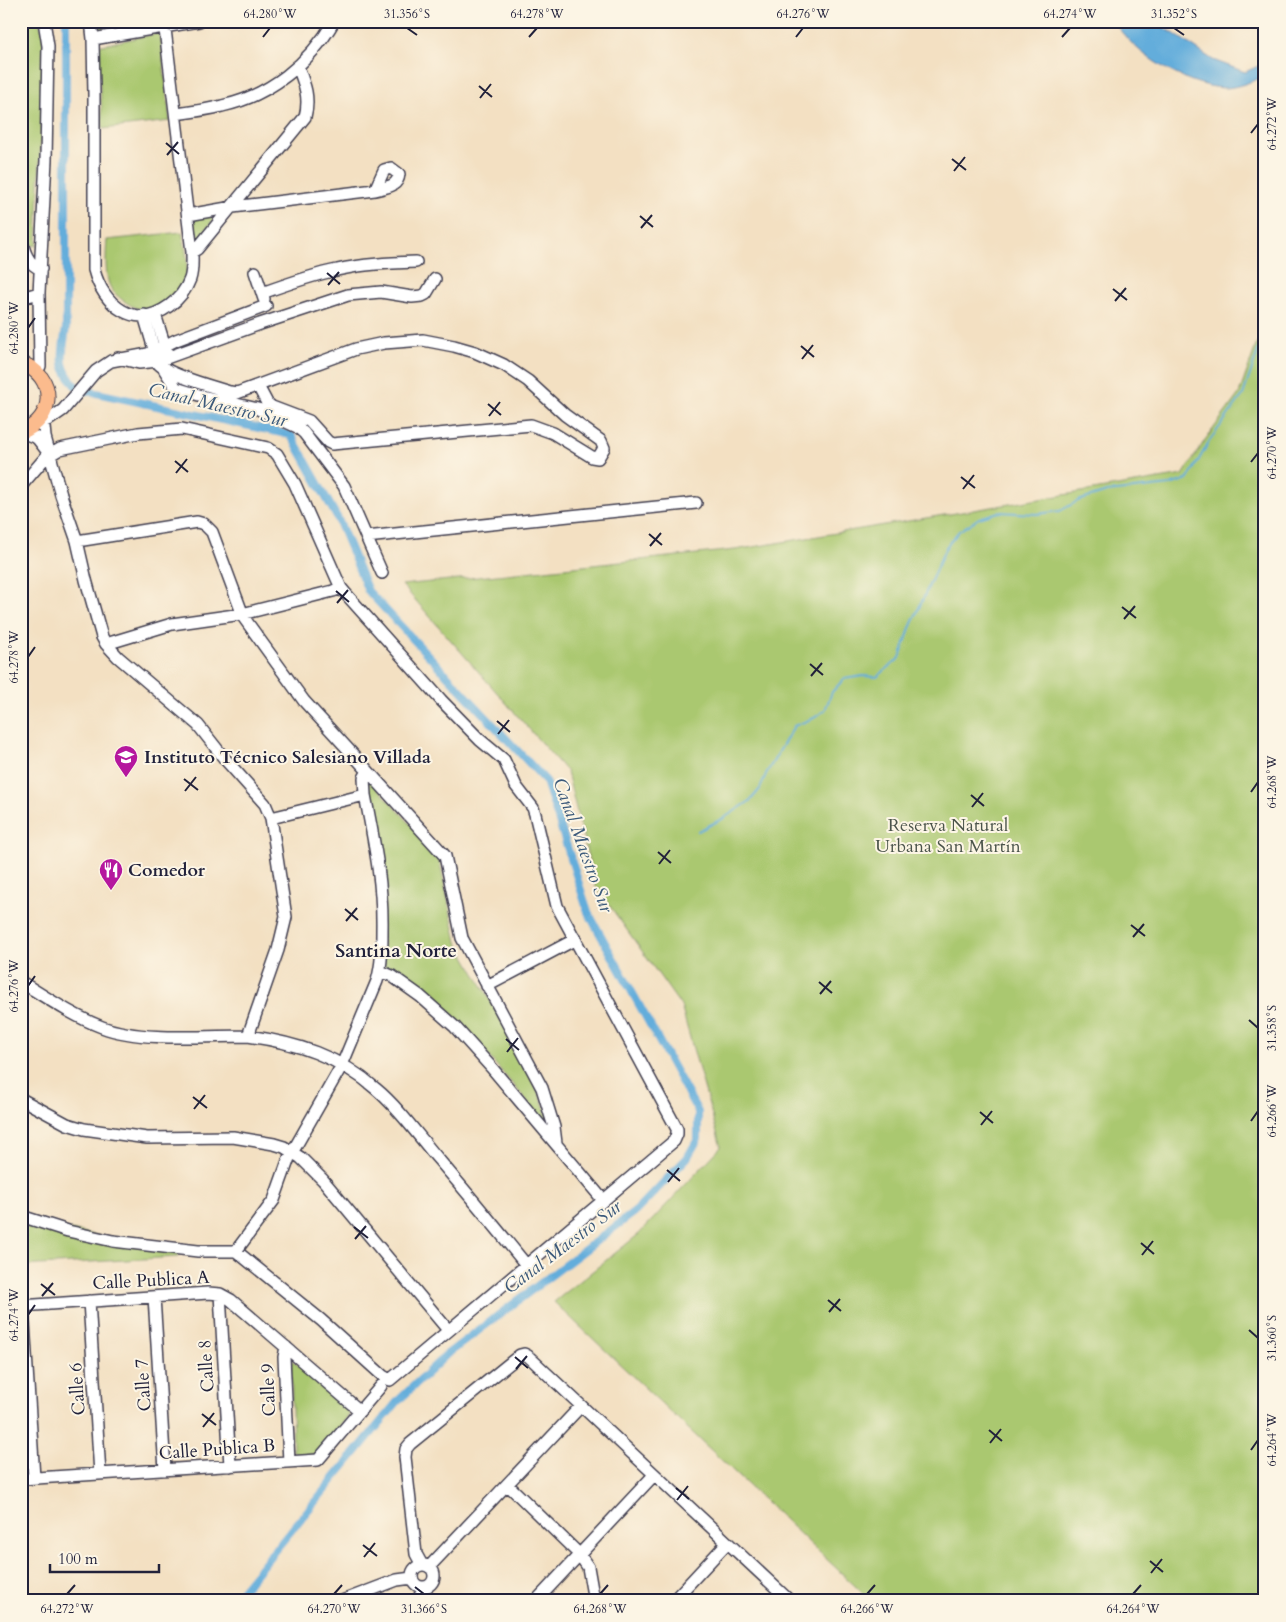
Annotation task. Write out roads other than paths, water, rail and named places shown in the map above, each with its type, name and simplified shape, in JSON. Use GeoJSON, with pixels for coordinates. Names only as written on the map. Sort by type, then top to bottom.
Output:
{"type":"FeatureCollection","features":[{"type":"Feature","properties":{"kind":"main road"},"geometry":{"type":"LineString","coordinates":[[21,363],[38,372],[48,393],[42,424],[21,432]]}},
{"type":"Feature","properties":{"kind":"street"},"geometry":{"type":"LineString","coordinates":[[38,372],[40,362],[40,293],[46,160],[48,46],[44,21]]}},
{"type":"Feature","properties":{"kind":"street"},"geometry":{"type":"LineString","coordinates":[[91,21],[93,39],[94,270],[101,289],[116,306],[134,315],[149,314],[174,303],[186,288],[192,272],[188,215],[164,24]]}},
{"type":"Feature","properties":{"kind":"street"},"geometry":{"type":"LineString","coordinates":[[93,39],[164,24],[199,21]]}},
{"type":"Feature","properties":{"kind":"street"},"geometry":{"type":"LineString","coordinates":[[176,114],[222,106],[245,99],[276,83],[298,66],[334,21]]}},
{"type":"Feature","properties":{"kind":"street"},"geometry":{"type":"LineString","coordinates":[[192,252],[197,249],[233,207],[305,117],[308,100],[307,92],[298,66]]}},
{"type":"Feature","properties":{"kind":"street"},"geometry":{"type":"LineString","coordinates":[[188,215],[233,207],[375,190]]}},
{"type":"Feature","properties":{"kind":"street"},"geometry":{"type":"LineString","coordinates":[[21,238],[31,264],[34,268],[41,269]]}},
{"type":"Feature","properties":{"kind":"street"},"geometry":{"type":"LineString","coordinates":[[262,293],[339,269],[374,264],[416,262]]}},
{"type":"Feature","properties":{"kind":"street"},"geometry":{"type":"LineString","coordinates":[[256,272],[272,320]]}},
{"type":"Feature","properties":{"kind":"street"},"geometry":{"type":"LineString","coordinates":[[163,359],[348,295],[381,292],[412,297],[422,296],[426,294],[435,279]]}},
{"type":"Feature","properties":{"kind":"street"},"geometry":{"type":"LineString","coordinates":[[21,298],[40,293]]}},
{"type":"Feature","properties":{"kind":"street"},"geometry":{"type":"LineString","coordinates":[[163,359],[266,306]]}},
{"type":"Feature","properties":{"kind":"street"},"geometry":{"type":"LineString","coordinates":[[149,314],[163,359],[176,388],[258,409],[296,427],[313,444],[344,486],[382,573]]}},
{"type":"Feature","properties":{"kind":"street"},"geometry":{"type":"LineString","coordinates":[[248,1036],[278,950],[286,917],[271,818],[265,804],[224,758],[198,725],[118,657],[106,644],[86,580],[77,541],[61,495],[42,424],[60,411],[99,368],[118,358],[141,355],[163,359],[230,392],[242,392],[356,349],[384,343],[424,340],[475,352],[504,365],[532,384],[572,420],[601,441],[604,448],[598,458],[592,457],[537,426],[521,425],[332,444],[309,421],[272,407],[258,386]]}},
{"type":"Feature","properties":{"kind":"street"},"geometry":{"type":"LineString","coordinates":[[559,437],[572,420]]}},
{"type":"Feature","properties":{"kind":"street"},"geometry":{"type":"LineString","coordinates":[[21,486],[41,463],[60,449],[138,433],[182,429],[273,450],[295,484],[341,588],[441,700],[480,740],[502,757],[516,786],[533,808],[556,902],[677,1134],[674,1141],[392,1379],[388,1379],[321,1320],[236,1251],[198,1251],[113,1241],[68,1231],[21,1216]]}},
{"type":"Feature","properties":{"kind":"street"},"geometry":{"type":"LineString","coordinates":[[366,537],[696,502]]}},
{"type":"Feature","properties":{"kind":"street"},"geometry":{"type":"LineString","coordinates":[[77,541],[200,522],[212,532],[242,614],[304,701],[445,856],[462,938],[542,1088],[554,1127],[556,1143]]}},
{"type":"Feature","properties":{"kind":"street"},"geometry":{"type":"LineString","coordinates":[[106,644],[172,624],[242,614],[333,592],[341,588]]}},
{"type":"Feature","properties":{"kind":"street"},"geometry":{"type":"LineString","coordinates":[[236,1251],[274,1200],[292,1152],[342,1065],[380,971],[382,942],[381,885],[365,795],[364,778],[368,771]]}},
{"type":"Feature","properties":{"kind":"street"},"geometry":{"type":"LineString","coordinates":[[271,818],[365,795]]}},
{"type":"Feature","properties":{"kind":"street"},"geometry":{"type":"LineString","coordinates":[[487,986],[576,939]]}},
{"type":"Feature","properties":{"kind":"street"},"geometry":{"type":"LineString","coordinates":[[380,971],[392,976],[420,996],[455,1027],[603,1200]]}},
{"type":"Feature","properties":{"kind":"street"},"geometry":{"type":"LineString","coordinates":[[21,982],[72,1013],[102,1027],[119,1032],[147,1036],[248,1036],[298,1045],[342,1065],[366,1080],[386,1098],[493,1223],[527,1266]]}},
{"type":"Feature","properties":{"kind":"street"},"geometry":{"type":"LineString","coordinates":[[21,1099],[67,1124],[84,1129],[147,1138],[233,1137],[274,1144],[292,1152],[309,1165],[323,1180],[448,1330]]}},
{"type":"Feature","properties":{"kind":"street","name":"Calle Publica A"},"geometry":{"type":"LineString","coordinates":[[22,1306],[208,1293],[220,1294],[231,1300],[360,1411]]}},
{"type":"Feature","properties":{"kind":"street","name":"Calle 8"},"geometry":{"type":"LineString","coordinates":[[220,1294],[230,1466]]}},
{"type":"Feature","properties":{"kind":"street","name":"Calle 7"},"geometry":{"type":"LineString","coordinates":[[154,1298],[166,1470]]}},
{"type":"Feature","properties":{"kind":"street","name":"Calle 6"},"geometry":{"type":"LineString","coordinates":[[89,1301],[100,1474]]}},
{"type":"Feature","properties":{"kind":"street"},"geometry":{"type":"LineString","coordinates":[[22,1306],[34,1478]]}},
{"type":"Feature","properties":{"kind":"street","name":"Calle 9"},"geometry":{"type":"LineString","coordinates":[[286,1347],[284,1357],[289,1462]]}},
{"type":"Feature","properties":{"kind":"street"},"geometry":{"type":"LineString","coordinates":[[417,1601],[425,1587],[432,1584],[434,1577],[416,1554],[405,1457],[406,1449],[520,1355],[524,1354],[790,1601]]}},
{"type":"Feature","properties":{"kind":"street","name":"Calle Publica B"},"geometry":{"type":"LineString","coordinates":[[21,1479],[289,1462],[320,1458],[381,1386]]}},
{"type":"Feature","properties":{"kind":"street"},"geometry":{"type":"LineString","coordinates":[[425,1587],[416,1584],[412,1578],[414,1571],[426,1566],[508,1485],[581,1406]]}},
{"type":"Feature","properties":{"kind":"street"},"geometry":{"type":"LineString","coordinates":[[536,1601],[654,1475]]}},
{"type":"Feature","properties":{"kind":"street"},"geometry":{"type":"LineString","coordinates":[[508,1485],[579,1554],[588,1568],[594,1601]]}},
{"type":"Feature","properties":{"kind":"street"},"geometry":{"type":"LineString","coordinates":[[673,1601],[727,1543]]}},
{"type":"Feature","properties":{"kind":"street"},"geometry":{"type":"LineString","coordinates":[[342,1601],[397,1580],[412,1578]]}},
{"type":"Feature","properties":{"kind":"water"},"geometry":{"type":"Polygon","coordinates":[[[1114,21],[1151,21],[1173,33],[1213,60],[1245,72],[1265,63],[1265,76],[1229,88],[1209,86],[1193,81],[1177,75],[1147,56],[1134,45],[1114,21]]]}},
{"type":"Feature","properties":{"kind":"waterway","name":"Canal Maestro Sur"},"geometry":{"type":"LineString","coordinates":[[66,21],[66,328],[63,361],[71,381],[78,389],[291,435],[338,519],[368,591],[546,781],[588,912],[698,1112],[698,1139],[687,1158],[636,1211],[446,1355],[398,1401],[233,1601]]}},
{"type":"Feature","properties":{"kind":"waterway"},"geometry":{"type":"LineString","coordinates":[[698,831],[724,818],[750,801],[760,789],[766,774],[794,726],[814,718],[825,710],[832,692],[844,679],[863,676],[877,677],[900,658],[910,628],[946,547],[959,531],[979,518],[999,512],[1037,514],[1060,511],[1078,501],[1107,492],[1170,485],[1188,479],[1210,440],[1243,395],[1259,348],[1265,342]]}},
{"type":"Feature","properties":{"kind":"place","name":"Instituto Técnico Salesiano Villada"},"geometry":{"type":"Point","coordinates":[126,778]}},
{"type":"Feature","properties":{"kind":"place","name":"Comedor"},"geometry":{"type":"Point","coordinates":[111,891]}},
{"type":"Feature","properties":{"kind":"district","name":"Santina Norte"},"geometry":{"type":"Point","coordinates":[396,950]}},
{"type":"Feature","properties":{"kind":"park label","name":"Reserva Natural Urbana San Martín"},"geometry":{"type":"Point","coordinates":[948,835]}}]}
